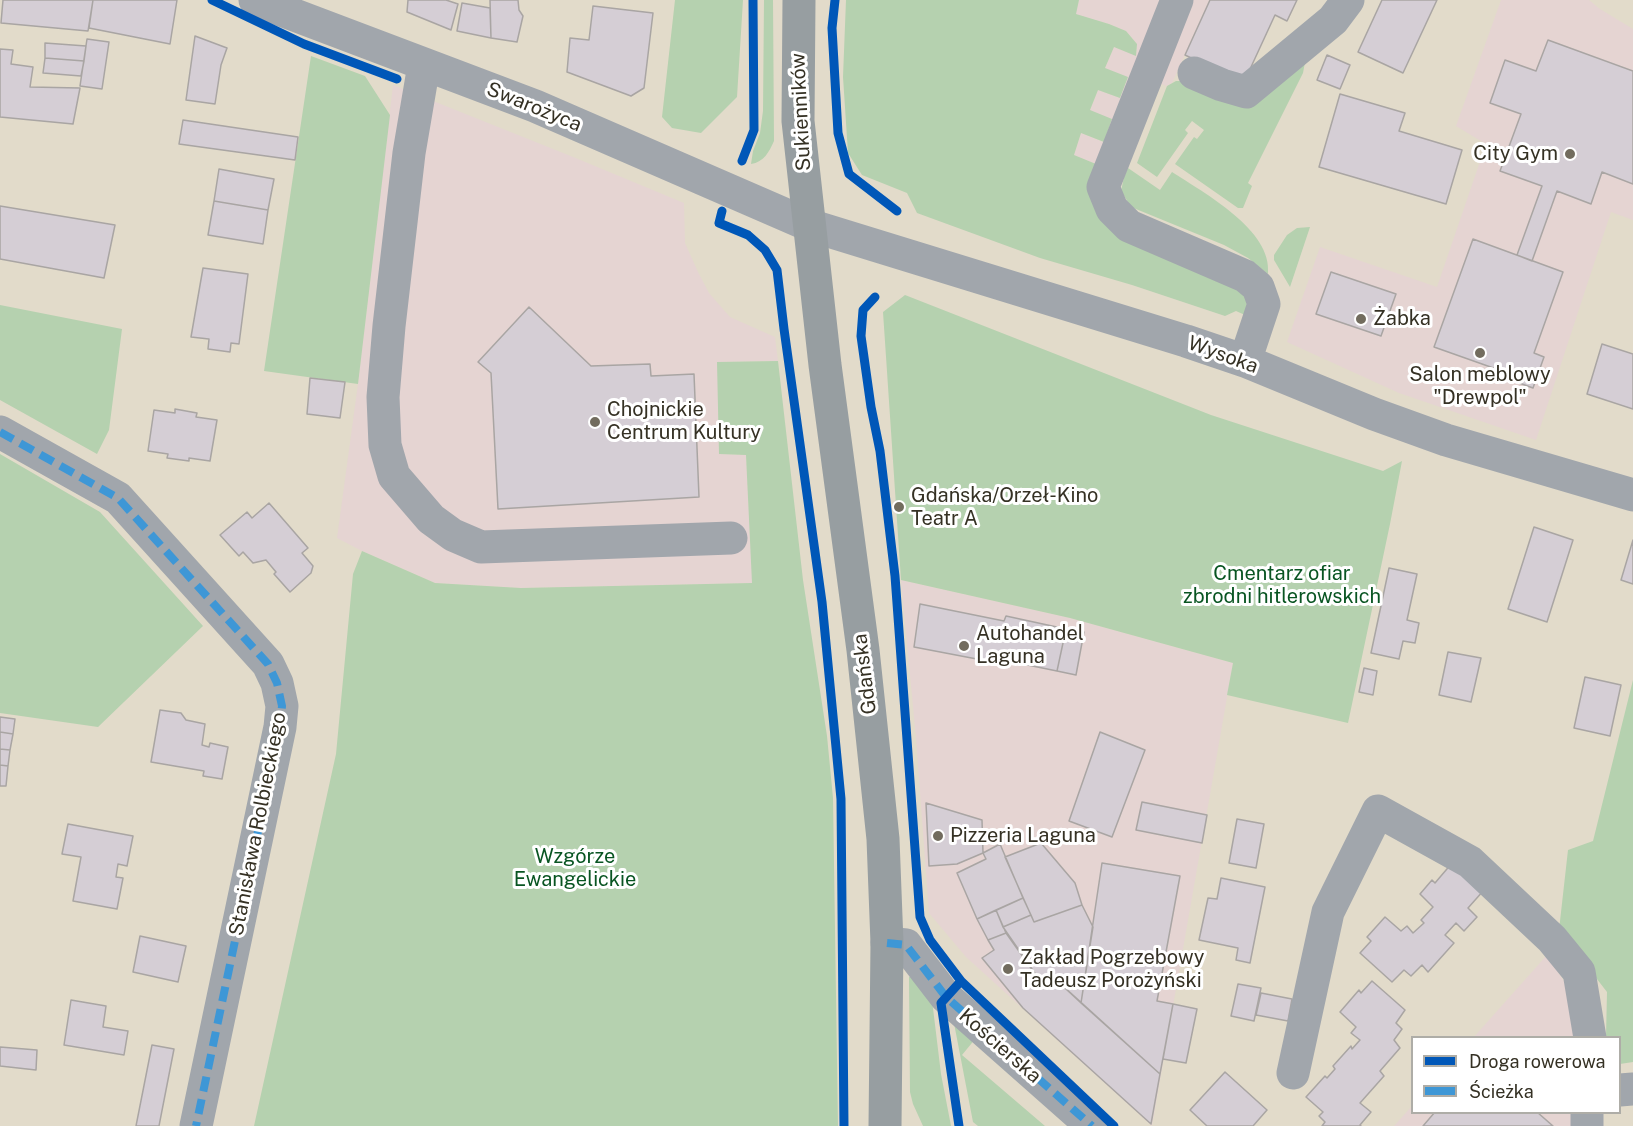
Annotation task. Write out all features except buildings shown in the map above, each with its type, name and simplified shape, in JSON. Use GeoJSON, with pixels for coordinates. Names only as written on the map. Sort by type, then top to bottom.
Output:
{"type":"FeatureCollection","features":[{"type":"Feature","properties":{"kind":"main road","name":"Sukienników"},"geometry":{"type":"LineString","coordinates":[[799,0],[798,121],[809,225]]}},
{"type":"Feature","properties":{"kind":"main road","name":"Gdańska"},"geometry":{"type":"LineString","coordinates":[[809,225],[863,650],[883,839],[887,943],[885,1126]]}},
{"type":"Feature","properties":{"kind":"street"},"geometry":{"type":"LineString","coordinates":[[1177,0],[1103,187],[1112,209],[1129,226],[1245,276],[1258,287],[1264,304],[1245,361]]}},
{"type":"Feature","properties":{"kind":"street"},"geometry":{"type":"LineString","coordinates":[[1194,73],[1246,92],[1333,20],[1348,0]]}},
{"type":"Feature","properties":{"kind":"street","name":"Swarożyca"},"geometry":{"type":"LineString","coordinates":[[262,2],[535,106],[809,225]]}},
{"type":"Feature","properties":{"kind":"street"},"geometry":{"type":"LineString","coordinates":[[424,65],[407,174],[390,315],[383,397],[385,445],[394,476],[430,519],[453,535],[481,547],[731,538]]}},
{"type":"Feature","properties":{"kind":"street","name":"Wysoka"},"geometry":{"type":"LineString","coordinates":[[809,225],[1186,341],[1245,361],[1374,414],[1446,440],[1633,495]]}},
{"type":"Feature","properties":{"kind":"street","name":"Stanisława Rolbieckiego"},"geometry":{"type":"LineString","coordinates":[[0,432],[118,498],[268,664],[277,683],[282,706],[280,727],[196,1126]]}},
{"type":"Feature","properties":{"kind":"street"},"geometry":{"type":"LineString","coordinates":[[1293,1073],[1328,912],[1378,811],[1470,862],[1552,939],[1579,972],[1590,1036]]}},
{"type":"Feature","properties":{"kind":"street","name":"Kościerska"},"geometry":{"type":"LineString","coordinates":[[887,943],[906,945],[946,998],[1092,1126]]}},
{"type":"Feature","properties":{"kind":"shaded area"},"geometry":{"type":"Polygon","coordinates":[[[1079,0],[1210,0],[1172,83],[1167,86],[1161,84],[1124,177],[1074,155],[1081,133],[1103,142],[1090,110],[1098,90],[1120,98],[1105,68],[1114,47],[1136,55],[1137,44],[1126,31],[1075,14],[1079,0]]]}},
{"type":"Feature","properties":{"kind":"shaded area"},"geometry":{"type":"Polygon","coordinates":[[[1501,0],[1589,0],[1633,29],[1633,220],[1611,212],[1536,440],[1399,393],[1287,342],[1320,247],[1437,287],[1486,144],[1456,126],[1501,0]]]}},
{"type":"Feature","properties":{"kind":"shaded area"},"geometry":{"type":"Polygon","coordinates":[[[393,85],[684,203],[685,243],[709,293],[730,317],[775,337],[778,361],[718,362],[719,454],[746,455],[753,583],[521,588],[435,583],[337,538],[358,384],[393,85]]]}},
{"type":"Feature","properties":{"kind":"shaded area"},"geometry":{"type":"Polygon","coordinates":[[[901,580],[1070,618],[1233,663],[1152,1126],[966,957],[929,913],[901,580]]]}},
{"type":"Feature","properties":{"kind":"shaded area"},"geometry":{"type":"Polygon","coordinates":[[[1547,955],[1567,986],[1577,1036],[1475,1036],[1547,955]]]}},
{"type":"Feature","properties":{"kind":"shaded area"},"geometry":{"type":"Polygon","coordinates":[[[1411,1107],[1411,1114],[1574,1114],[1573,1126],[1394,1126],[1411,1107]]]}},
{"type":"Feature","properties":{"kind":"green space"},"geometry":{"type":"Polygon","coordinates":[[[675,0],[743,0],[737,97],[701,133],[672,128],[662,117],[675,0]]]}},
{"type":"Feature","properties":{"kind":"green space"},"geometry":{"type":"Polygon","coordinates":[[[764,0],[773,0],[774,141],[763,159],[751,164],[760,133],[763,111],[764,0]]]}},
{"type":"Feature","properties":{"kind":"green space"},"geometry":{"type":"Polygon","coordinates":[[[846,0],[1079,0],[1076,14],[1126,31],[1137,44],[1136,56],[1114,47],[1105,68],[1128,77],[1120,98],[1098,90],[1090,110],[1112,119],[1104,142],[1081,133],[1074,155],[1096,164],[1093,187],[1244,294],[1247,304],[1245,315],[1236,311],[1225,316],[1040,258],[917,213],[907,193],[862,175],[848,153],[843,77],[846,0]]]}},
{"type":"Feature","properties":{"kind":"green space"},"geometry":{"type":"Polygon","coordinates":[[[311,56],[365,76],[390,115],[358,384],[264,371],[311,56]]]}},
{"type":"Feature","properties":{"kind":"green space"},"geometry":{"type":"Polygon","coordinates":[[[1306,57],[1303,73],[1248,183],[1252,186],[1243,208],[1238,208],[1175,164],[1194,137],[1197,139],[1204,130],[1192,121],[1185,130],[1188,133],[1157,177],[1137,163],[1167,86],[1176,81],[1190,81],[1306,57]]]}},
{"type":"Feature","properties":{"kind":"green space"},"geometry":{"type":"Polygon","coordinates":[[[1128,168],[1160,190],[1172,172],[1234,214],[1260,242],[1267,258],[1268,274],[1248,258],[1224,245],[1131,207],[1121,191],[1128,168]]]}},
{"type":"Feature","properties":{"kind":"green space"},"geometry":{"type":"Polygon","coordinates":[[[1310,227],[1290,287],[1274,260],[1274,255],[1287,235],[1297,228],[1310,227]]]}},
{"type":"Feature","properties":{"kind":"green space","name":"Cmentarz ofiar zbrodni hitlerowskich"},"geometry":{"type":"Polygon","coordinates":[[[905,295],[1211,415],[1383,471],[1402,461],[1348,723],[1227,695],[1233,663],[1070,618],[901,580],[883,312],[905,295]]]}},
{"type":"Feature","properties":{"kind":"green space"},"geometry":{"type":"Polygon","coordinates":[[[0,305],[122,329],[109,430],[97,454],[0,400],[0,305]]]}},
{"type":"Feature","properties":{"kind":"green space","name":"Wzgórze Ewangelickie"},"geometry":{"type":"Polygon","coordinates":[[[778,361],[803,580],[827,736],[833,798],[838,1126],[254,1126],[336,754],[353,574],[362,551],[435,583],[521,588],[752,583],[746,455],[719,454],[717,362],[778,361]]]}},
{"type":"Feature","properties":{"kind":"green space"},"geometry":{"type":"Polygon","coordinates":[[[0,454],[100,512],[203,626],[98,727],[0,713],[0,454]]]}},
{"type":"Feature","properties":{"kind":"green space"},"geometry":{"type":"Polygon","coordinates":[[[1633,680],[1633,1062],[1621,1064],[1621,1036],[1606,1036],[1607,992],[1559,930],[1568,850],[1593,841],[1633,680]]]}},
{"type":"Feature","properties":{"kind":"green space"},"geometry":{"type":"Polygon","coordinates":[[[915,975],[932,1000],[941,1074],[951,1126],[923,1126],[910,1092],[909,977],[915,975]]]}},
{"type":"Feature","properties":{"kind":"green space"},"geometry":{"type":"Polygon","coordinates":[[[953,1018],[976,1038],[962,1055],[1045,1126],[978,1126],[973,1122],[953,1018]]]}},
{"type":"Feature","properties":{"kind":"marked path"},"geometry":{"type":"LineString","coordinates":[[0,432],[118,498],[268,664],[277,683],[282,706],[280,727],[196,1126]]}},
{"type":"Feature","properties":{"kind":"marked path"},"geometry":{"type":"LineString","coordinates":[[887,943],[906,945],[946,997],[1092,1126]]}},
{"type":"Feature","properties":{"kind":"cycle path"},"geometry":{"type":"LineString","coordinates":[[212,0],[304,44],[397,79]]}},
{"type":"Feature","properties":{"kind":"cycle path"},"geometry":{"type":"LineString","coordinates":[[742,161],[754,130],[753,0]]}},
{"type":"Feature","properties":{"kind":"cycle path"},"geometry":{"type":"LineString","coordinates":[[835,0],[832,28],[838,133],[849,174],[897,211]]}},
{"type":"Feature","properties":{"kind":"cycle path"},"geometry":{"type":"LineString","coordinates":[[722,211],[719,223],[748,235],[765,250],[777,270],[822,602],[841,799],[844,1126]]}},
{"type":"Feature","properties":{"kind":"cycle path"},"geometry":{"type":"LineString","coordinates":[[875,297],[863,310],[861,336],[880,451],[895,576],[920,917],[930,940],[961,981],[1114,1126]]}},
{"type":"Feature","properties":{"kind":"cycle path"},"geometry":{"type":"LineString","coordinates":[[959,1126],[941,1003],[961,981]]}},
{"type":"Feature","properties":{"kind":"place","name":"City Gym"},"geometry":{"type":"Point","coordinates":[1570,154]}},
{"type":"Feature","properties":{"kind":"place","name":"Żabka"},"geometry":{"type":"Point","coordinates":[1361,319]}},
{"type":"Feature","properties":{"kind":"place","name":"Salon meblowy \"Drewpol\""},"geometry":{"type":"Point","coordinates":[1480,353]}},
{"type":"Feature","properties":{"kind":"place","name":"Chojnickie Centrum Kultury"},"geometry":{"type":"Point","coordinates":[595,422]}},
{"type":"Feature","properties":{"kind":"place","name":"Gdańska/Orzeł-Kino Teatr A"},"geometry":{"type":"Point","coordinates":[899,507]}},
{"type":"Feature","properties":{"kind":"place","name":"Autohandel Laguna"},"geometry":{"type":"Point","coordinates":[964,646]}},
{"type":"Feature","properties":{"kind":"place","name":"Pizzeria Laguna"},"geometry":{"type":"Point","coordinates":[938,836]}},
{"type":"Feature","properties":{"kind":"place","name":"Zakład Pogrzebowy Tadeusz Porożyński"},"geometry":{"type":"Point","coordinates":[1008,969]}}]}
